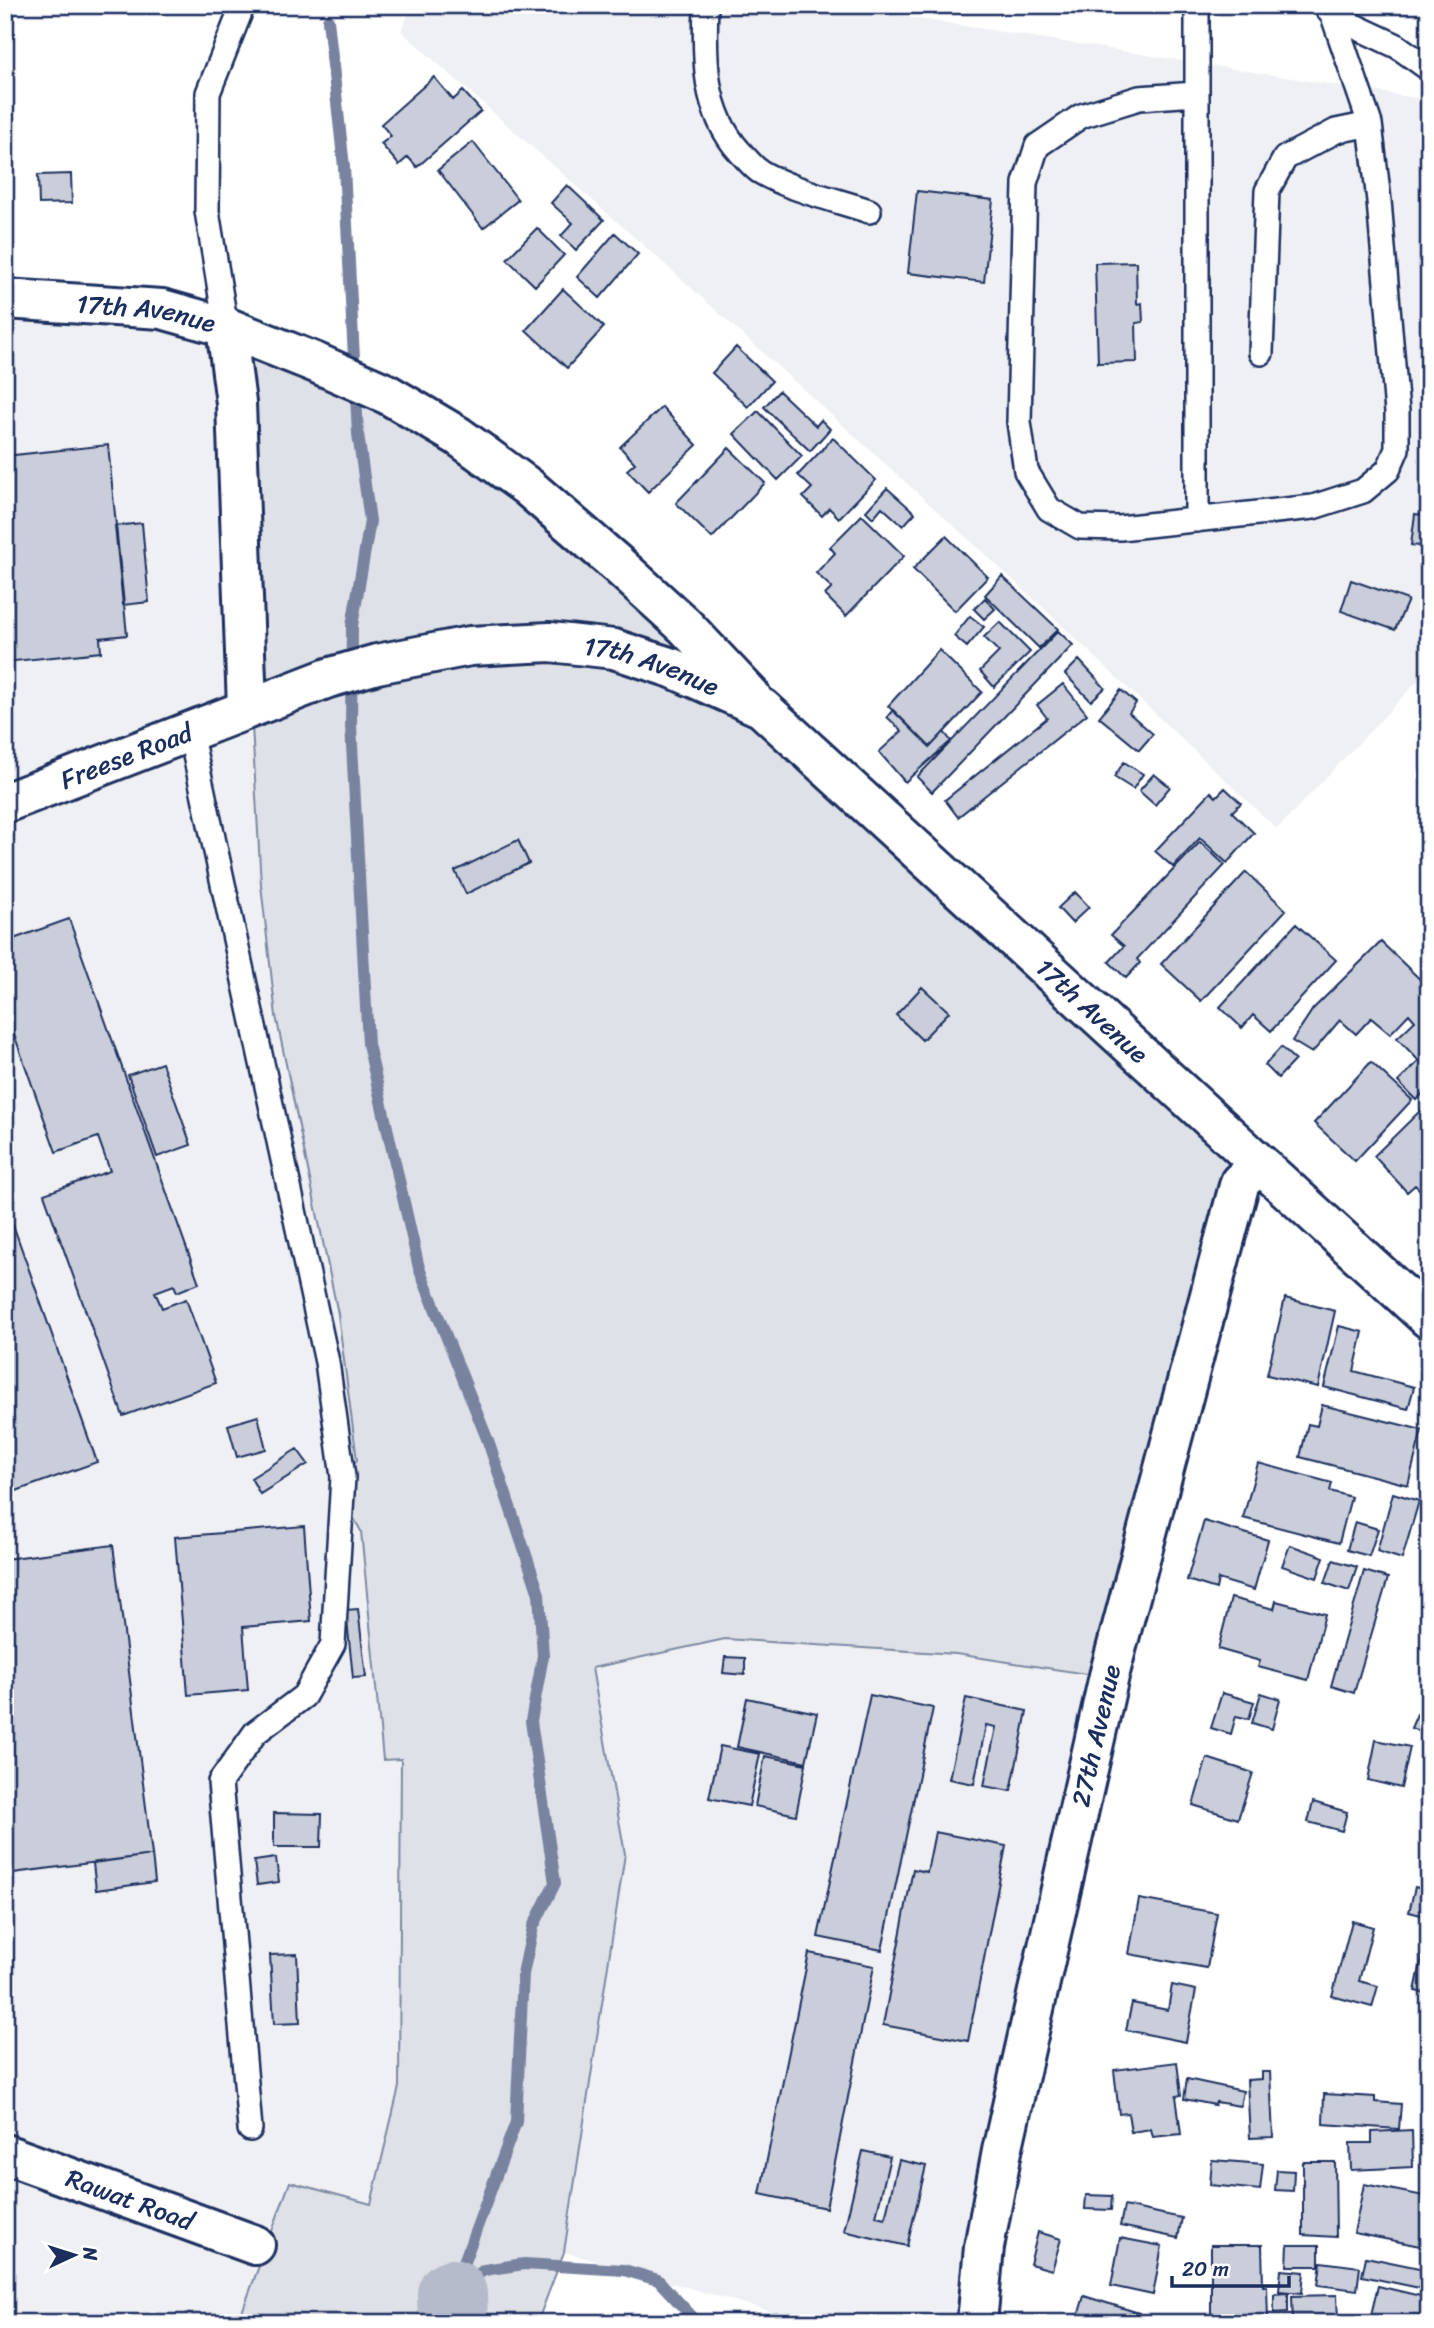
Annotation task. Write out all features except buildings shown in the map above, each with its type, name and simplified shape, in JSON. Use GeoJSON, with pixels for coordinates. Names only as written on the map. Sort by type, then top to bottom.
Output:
{"type":"FeatureCollection","features":[{"type":"Feature","properties":{"kind":"street","name":"17th Avenue"},"geometry":{"type":"LineString","coordinates":[[5,299],[162,309],[226,327],[236,403],[247,708],[328,678],[377,664],[470,646],[550,642],[614,649],[672,668],[762,708],[1429,1319]]}},
{"type":"Feature","properties":{"kind":"street"},"geometry":{"type":"LineString","coordinates":[[226,327],[387,394],[458,436],[528,487],[685,626],[762,708]]}},
{"type":"Feature","properties":{"kind":"street","name":"Freese Road"},"geometry":{"type":"LineString","coordinates":[[5,803],[247,708]]}},
{"type":"Feature","properties":{"kind":"street","name":"27th Avenue"},"geometry":{"type":"LineString","coordinates":[[977,2323],[984,2247],[1002,2151],[1110,1676],[1240,1182],[1260,1164]]}},
{"type":"Feature","properties":{"kind":"street","name":"Rawat Road"},"geometry":{"type":"LineString","coordinates":[[5,2154],[256,2245]]}},
{"type":"Feature","properties":{"kind":"lane"},"geometry":{"type":"LineString","coordinates":[[226,327],[207,211],[208,93],[243,5]]}},
{"type":"Feature","properties":{"kind":"lane"},"geometry":{"type":"LineString","coordinates":[[706,5],[705,71],[713,108],[734,145],[757,170],[786,183],[869,211]]}},
{"type":"Feature","properties":{"kind":"lane"},"geometry":{"type":"LineString","coordinates":[[1197,5],[1197,520]]}},
{"type":"Feature","properties":{"kind":"lane"},"geometry":{"type":"LineString","coordinates":[[1196,94],[1139,98],[1081,116],[1037,146],[1025,183],[1019,422],[1027,471],[1049,509],[1080,527],[1120,528],[1313,507],[1363,491],[1388,470],[1393,460],[1397,449],[1397,412],[1370,124],[1328,11]]}},
{"type":"Feature","properties":{"kind":"lane"},"geometry":{"type":"LineString","coordinates":[[1328,11],[1397,46],[1429,69]]}},
{"type":"Feature","properties":{"kind":"lane"},"geometry":{"type":"LineString","coordinates":[[1261,353],[1267,191],[1285,158],[1336,131],[1370,124]]}},
{"type":"Feature","properties":{"kind":"lane"},"geometry":{"type":"LineString","coordinates":[[190,732],[327,1362],[343,1477],[333,1644],[304,1696],[255,1733],[220,1782],[250,2129]]}},
{"type":"Feature","properties":{"kind":"shaded area"},"geometry":{"type":"Polygon","coordinates":[[[412,5],[833,5],[1429,100],[1429,669],[1277,829],[1021,587],[677,275],[401,31],[412,5]]]}},
{"type":"Feature","properties":{"kind":"shaded area"},"geometry":{"type":"Polygon","coordinates":[[[5,305],[230,334],[261,885],[276,1016],[338,1314],[357,1460],[346,1477],[348,1508],[361,1531],[383,1759],[401,1759],[399,2087],[370,2205],[290,2183],[238,2323],[5,2323],[5,305]]]}},
{"type":"Feature","properties":{"kind":"shaded area"},"geometry":{"type":"Polygon","coordinates":[[[230,334],[424,421],[529,492],[1255,1163],[1106,1677],[956,1654],[725,1639],[592,1668],[625,1854],[564,2252],[537,2323],[238,2323],[290,2182],[371,2204],[399,2087],[401,1759],[383,1760],[361,1531],[348,1508],[346,1477],[357,1460],[338,1314],[276,1016],[261,885],[230,334]]]}},
{"type":"Feature","properties":{"kind":"shaded area"},"geometry":{"type":"Polygon","coordinates":[[[725,1639],[956,1654],[1106,1677],[975,2323],[811,2323],[564,2252],[625,1854],[592,1668],[725,1639]]]}},
{"type":"Feature","properties":{"kind":"waterway"},"geometry":{"type":"LineString","coordinates":[[328,20],[344,167],[358,434],[370,521],[352,626],[351,726],[368,1044],[419,1268],[488,1441],[539,1594],[543,1656],[531,1721],[555,1883],[533,1927],[523,1974],[516,2122],[452,2294]]}},
{"type":"Feature","properties":{"kind":"waterway"},"geometry":{"type":"LineString","coordinates":[[452,2294],[484,2270],[524,2264],[624,2270],[658,2280],[698,2323]]}},
{"type":"Feature","properties":{"kind":"waterway"},"geometry":{"type":"LineString","coordinates":[[452,2294],[453,2323]]}}]}
